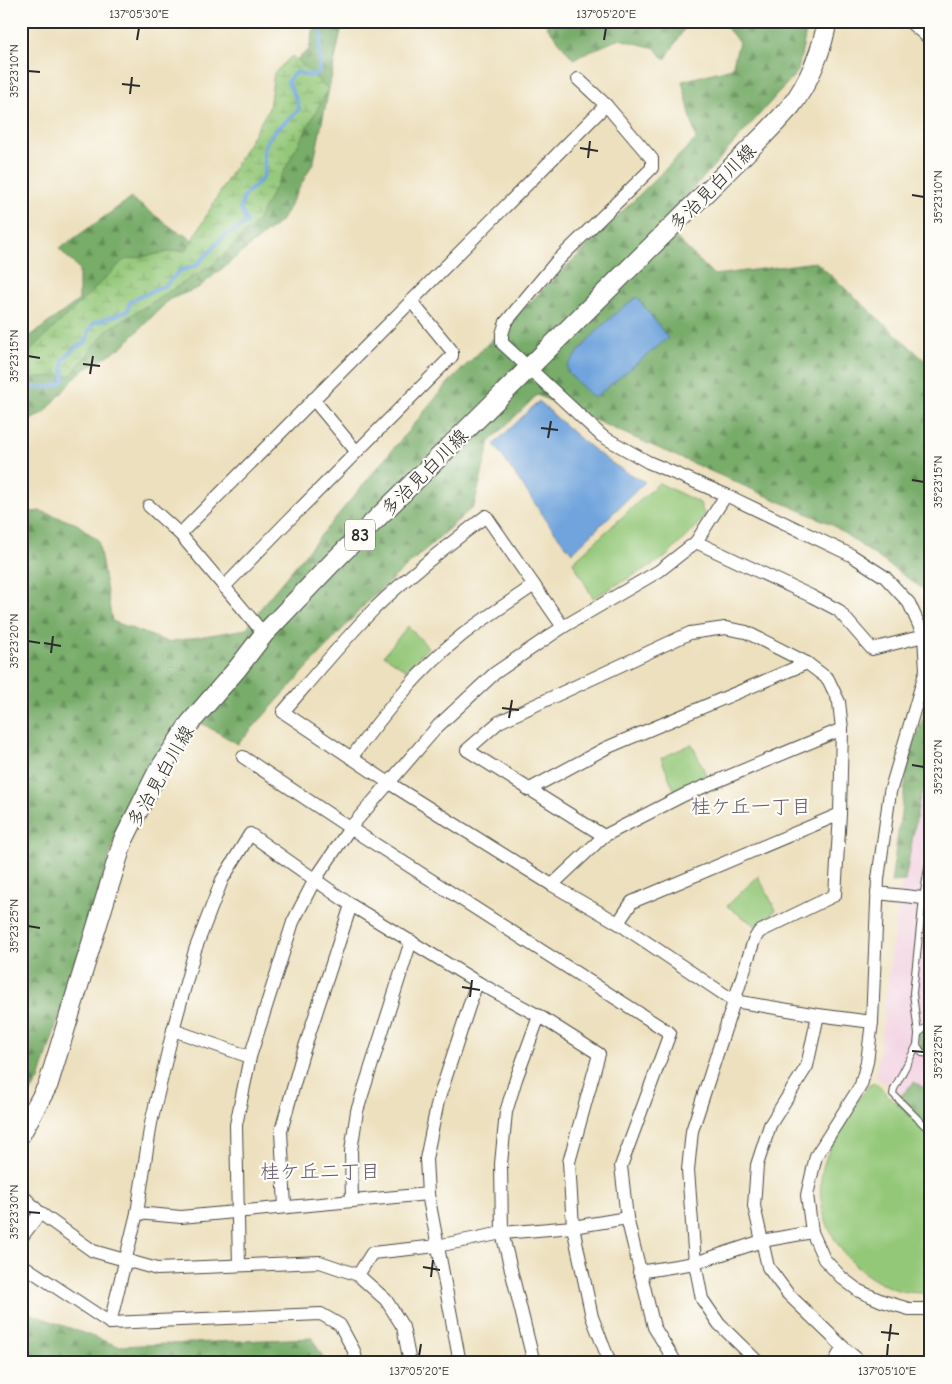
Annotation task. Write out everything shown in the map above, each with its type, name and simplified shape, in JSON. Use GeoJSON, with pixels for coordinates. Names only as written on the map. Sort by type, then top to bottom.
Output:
{"type":"FeatureCollection","features":[{"type":"Feature","properties":{"kind":"main road","name":"多治見白川線"},"geometry":{"type":"LineString","coordinates":[[21,1134],[48,1085],[122,840],[157,773],[190,722],[237,669],[264,634],[339,556],[530,368],[792,105],[815,66],[827,21]]}},
{"type":"Feature","properties":{"kind":"street"},"geometry":{"type":"LineString","coordinates":[[911,21],[931,38]]}},
{"type":"Feature","properties":{"kind":"street"},"geometry":{"type":"LineString","coordinates":[[578,79],[606,105],[652,159],[652,168],[556,262],[506,322],[502,334],[502,343],[561,400],[602,436],[648,462],[726,495],[851,555],[885,577],[910,603],[924,636],[926,670],[890,792],[877,893],[872,1022],[867,1062],[861,1085],[816,1156],[807,1195],[812,1232],[824,1259],[842,1278],[859,1290],[882,1301],[909,1309],[931,1309]]}},
{"type":"Feature","properties":{"kind":"street"},"geometry":{"type":"LineString","coordinates":[[180,534],[606,105]]}},
{"type":"Feature","properties":{"kind":"street"},"geometry":{"type":"LineString","coordinates":[[224,587],[356,451],[452,356],[452,351],[411,301]]}},
{"type":"Feature","properties":{"kind":"street"},"geometry":{"type":"LineString","coordinates":[[314,398],[356,451]]}},
{"type":"Feature","properties":{"kind":"street"},"geometry":{"type":"LineString","coordinates":[[239,1265],[236,1125],[250,1057],[292,922],[314,881],[350,828],[438,726],[495,673],[563,627],[659,571],[696,542],[726,495]]}},
{"type":"Feature","properties":{"kind":"street"},"geometry":{"type":"LineString","coordinates":[[149,506],[180,534],[264,634]]}},
{"type":"Feature","properties":{"kind":"street"},"geometry":{"type":"LineString","coordinates":[[563,627],[486,516],[423,565],[375,609],[339,647],[283,712],[389,783],[618,923],[734,1001],[872,1022]]}},
{"type":"Feature","properties":{"kind":"street"},"geometry":{"type":"LineString","coordinates":[[696,542],[838,610],[872,649],[924,636]]}},
{"type":"Feature","properties":{"kind":"street"},"geometry":{"type":"LineString","coordinates":[[351,758],[394,702],[430,664],[461,636],[534,585]]}},
{"type":"Feature","properties":{"kind":"street"},"geometry":{"type":"LineString","coordinates":[[604,836],[467,750],[499,722],[690,633],[725,628],[746,632],[807,663],[828,679],[839,702],[842,729],[840,814],[835,895],[760,932],[754,940],[692,1130],[688,1170],[694,1263],[702,1299],[719,1324],[759,1363]]}},
{"type":"Feature","properties":{"kind":"street"},"geometry":{"type":"LineString","coordinates":[[528,790],[606,748],[807,663]]}},
{"type":"Feature","properties":{"kind":"street"},"geometry":{"type":"LineString","coordinates":[[552,884],[604,836],[684,795],[842,729]]}},
{"type":"Feature","properties":{"kind":"street"},"geometry":{"type":"LineString","coordinates":[[243,757],[670,1034],[621,1166],[627,1218],[654,1327],[676,1363]]}},
{"type":"Feature","properties":{"kind":"street"},"geometry":{"type":"LineString","coordinates":[[618,923],[632,902],[840,814]]}},
{"type":"Feature","properties":{"kind":"street"},"geometry":{"type":"LineString","coordinates":[[110,1323],[137,1213],[151,1123],[173,1030],[195,950],[222,880],[250,834],[314,881],[351,905],[477,982],[539,1016],[599,1054],[569,1162],[573,1226],[592,1317],[610,1363]]}},
{"type":"Feature","properties":{"kind":"street"},"geometry":{"type":"LineString","coordinates":[[877,893],[923,898]]}},
{"type":"Feature","properties":{"kind":"street"},"geometry":{"type":"LineString","coordinates":[[285,1207],[281,1132],[302,1056],[351,905]]}},
{"type":"Feature","properties":{"kind":"street"},"geometry":{"type":"LineString","coordinates":[[352,1201],[350,1151],[357,1111],[411,940]]}},
{"type":"Feature","properties":{"kind":"street"},"geometry":{"type":"LineString","coordinates":[[460,1363],[428,1194],[426,1160],[437,1105],[477,982]]}},
{"type":"Feature","properties":{"kind":"street"},"geometry":{"type":"LineString","coordinates":[[818,1015],[807,1066],[770,1125],[757,1165],[754,1206],[768,1268],[788,1294],[862,1363]]}},
{"type":"Feature","properties":{"kind":"street"},"geometry":{"type":"LineString","coordinates":[[534,1363],[502,1233],[501,1164],[506,1112],[539,1016]]}},
{"type":"Feature","properties":{"kind":"street"},"geometry":{"type":"LineString","coordinates":[[173,1030],[250,1057]]}},
{"type":"Feature","properties":{"kind":"street"},"geometry":{"type":"LineString","coordinates":[[21,1194],[40,1213],[93,1251],[157,1270],[320,1262],[358,1275],[386,1300],[402,1327],[410,1363]]}},
{"type":"Feature","properties":{"kind":"street"},"geometry":{"type":"LineString","coordinates":[[137,1213],[181,1217],[428,1194]]}},
{"type":"Feature","properties":{"kind":"street"},"geometry":{"type":"LineString","coordinates":[[21,1238],[40,1213]]}},
{"type":"Feature","properties":{"kind":"street"},"geometry":{"type":"LineString","coordinates":[[358,1275],[372,1253],[437,1246],[502,1233],[573,1226],[627,1218]]}},
{"type":"Feature","properties":{"kind":"street"},"geometry":{"type":"LineString","coordinates":[[639,1272],[694,1263],[762,1241],[812,1232]]}},
{"type":"Feature","properties":{"kind":"street"},"geometry":{"type":"LineString","coordinates":[[21,1264],[110,1323],[321,1314],[340,1325],[354,1351],[357,1363]]}},
{"type":"Feature","properties":{"kind":"street"},"geometry":{"type":"LineString","coordinates":[[834,1363],[843,1347]]}},
{"type":"Feature","properties":{"kind":"lane"},"geometry":{"type":"LineString","coordinates":[[931,850],[923,898],[913,993],[918,1034],[917,1045],[893,1094],[931,1132]]}},
{"type":"Feature","properties":{"kind":"lane"},"geometry":{"type":"LineString","coordinates":[[918,1034],[925,1028],[931,1028]]}},
{"type":"Feature","properties":{"kind":"lane"},"geometry":{"type":"LineString","coordinates":[[917,1045],[922,1053],[931,1054]]}},
{"type":"Feature","properties":{"kind":"shaded area"},"geometry":{"type":"Polygon","coordinates":[[[931,758],[931,1117],[876,1076],[898,904],[918,780],[931,758]]]}},
{"type":"Feature","properties":{"kind":"green space"},"geometry":{"type":"Polygon","coordinates":[[[315,21],[343,21],[314,161],[282,220],[198,288],[170,299],[122,347],[79,373],[46,411],[21,426],[21,343],[79,300],[79,269],[59,249],[131,198],[175,230],[199,243],[283,114],[278,74],[309,50],[315,21]]]}},
{"type":"Feature","properties":{"kind":"green space"},"geometry":{"type":"Polygon","coordinates":[[[543,21],[689,21],[665,60],[655,48],[619,39],[573,59],[543,21]]]}},
{"type":"Feature","properties":{"kind":"green space"},"geometry":{"type":"Polygon","coordinates":[[[721,21],[808,21],[798,71],[662,224],[714,275],[816,262],[931,366],[931,603],[927,592],[831,524],[537,395],[490,441],[474,506],[369,600],[238,744],[187,715],[115,839],[39,1080],[21,1107],[21,513],[41,511],[77,524],[98,540],[112,621],[168,642],[246,629],[266,601],[449,382],[696,139],[682,81],[732,68],[739,42],[721,21]]]}},
{"type":"Feature","properties":{"kind":"green space"},"geometry":{"type":"Polygon","coordinates":[[[292,56],[328,89],[257,221],[214,264],[107,330],[71,375],[21,378],[21,364],[29,352],[124,260],[187,249],[269,108],[274,73],[292,56]]]}},
{"type":"Feature","properties":{"kind":"green space"},"geometry":{"type":"Polygon","coordinates":[[[659,483],[700,503],[705,517],[666,557],[593,598],[573,562],[659,483]]]}},
{"type":"Feature","properties":{"kind":"green space"},"geometry":{"type":"Polygon","coordinates":[[[408,626],[428,647],[406,670],[384,655],[408,626]]]}},
{"type":"Feature","properties":{"kind":"green space"},"geometry":{"type":"Polygon","coordinates":[[[931,696],[931,775],[920,797],[905,881],[891,882],[909,758],[931,696]]]}},
{"type":"Feature","properties":{"kind":"green space"},"geometry":{"type":"Polygon","coordinates":[[[692,744],[707,777],[674,790],[661,758],[692,744]]]}},
{"type":"Feature","properties":{"kind":"green space"},"geometry":{"type":"Polygon","coordinates":[[[758,876],[776,910],[757,927],[727,906],[758,876]]]}},
{"type":"Feature","properties":{"kind":"green space"},"geometry":{"type":"Polygon","coordinates":[[[931,1028],[931,1054],[922,1053],[918,1034],[931,1028]]]}},
{"type":"Feature","properties":{"kind":"green space"},"geometry":{"type":"Polygon","coordinates":[[[914,1082],[931,1092],[931,1136],[895,1102],[914,1082]]]}},
{"type":"Feature","properties":{"kind":"green space"},"geometry":{"type":"Polygon","coordinates":[[[875,1083],[931,1136],[931,1293],[915,1293],[889,1287],[857,1267],[844,1253],[834,1237],[826,1220],[821,1202],[824,1164],[832,1143],[849,1113],[869,1085],[875,1083]]]}},
{"type":"Feature","properties":{"kind":"green space"},"geometry":{"type":"Polygon","coordinates":[[[21,1310],[118,1346],[312,1338],[326,1363],[21,1363],[21,1310]]]}},
{"type":"Feature","properties":{"kind":"water"},"geometry":{"type":"Polygon","coordinates":[[[637,297],[668,338],[594,398],[569,374],[567,366],[599,329],[637,297]]]}},
{"type":"Feature","properties":{"kind":"water"},"geometry":{"type":"Polygon","coordinates":[[[539,401],[602,456],[645,482],[572,553],[551,527],[494,444],[539,401]]]}},
{"type":"Feature","properties":{"kind":"waterway"},"geometry":{"type":"LineString","coordinates":[[21,387],[49,387],[64,381],[63,360],[74,348],[86,342],[89,331],[94,323],[127,311],[131,301],[166,285],[179,271],[197,265],[224,236],[247,222],[240,208],[246,195],[263,177],[265,146],[272,134],[299,109],[296,98],[288,83],[291,76],[297,72],[309,76],[318,73],[321,65],[319,51],[324,21]]}},
{"type":"Feature","properties":{"kind":"district","name":"桂ケ丘一丁目"},"geometry":{"type":"Point","coordinates":[751,806]}},
{"type":"Feature","properties":{"kind":"district","name":"桂ケ丘二丁目"},"geometry":{"type":"Point","coordinates":[320,1171]}}]}
